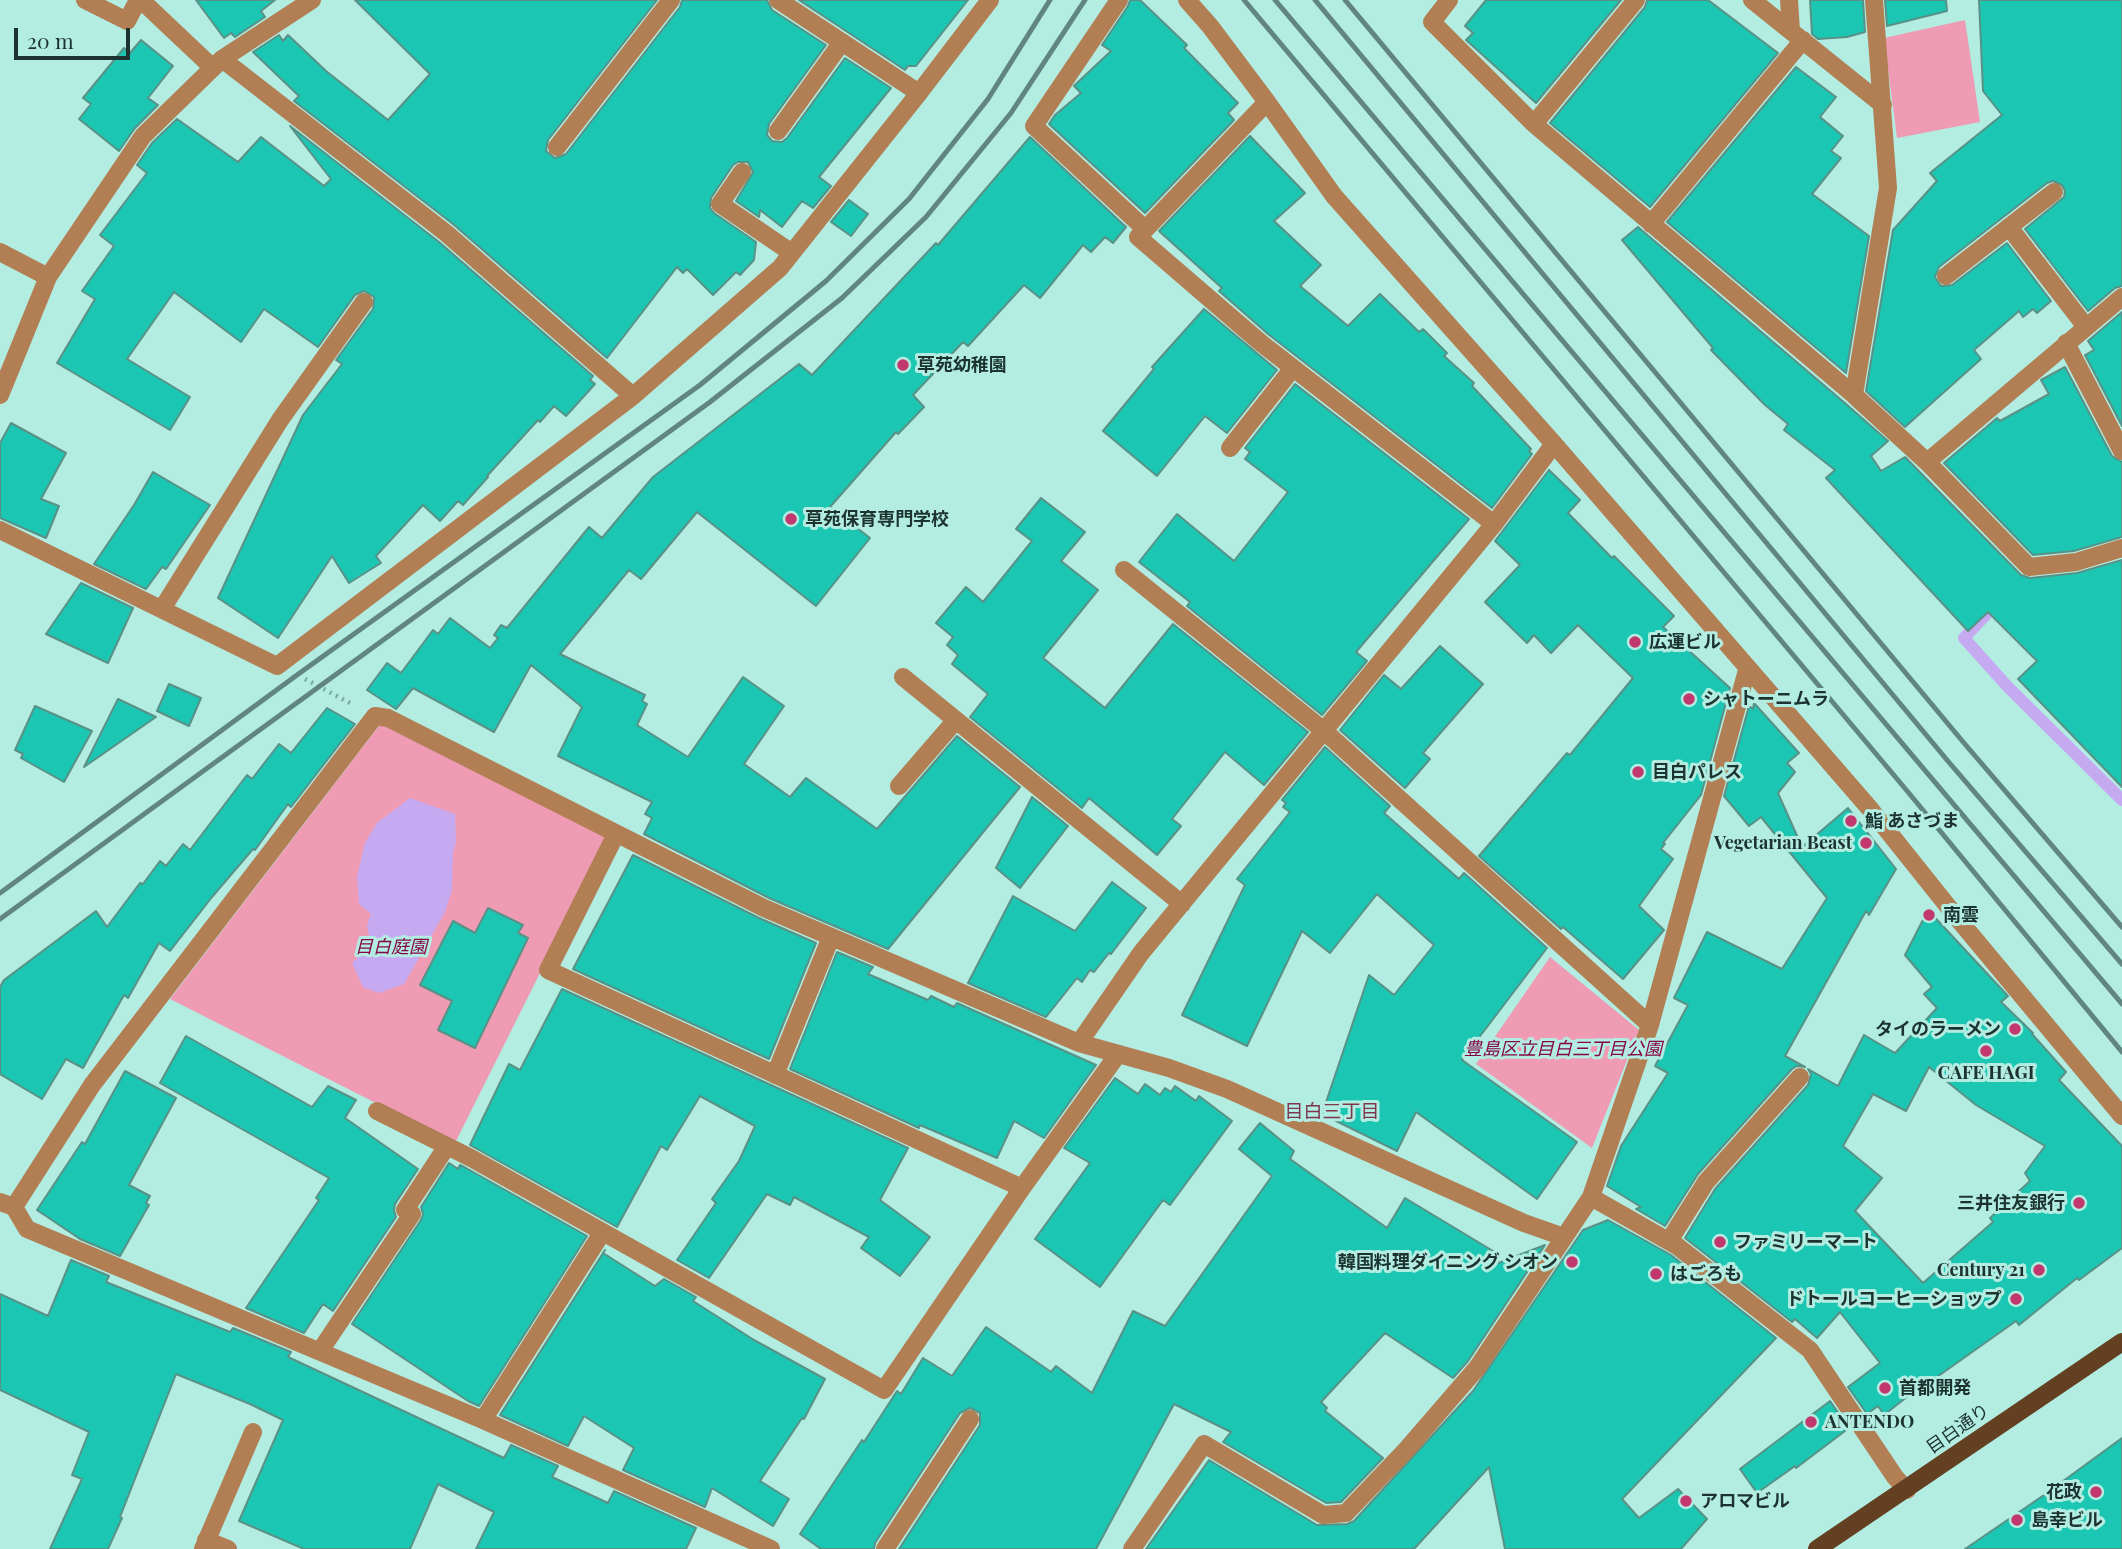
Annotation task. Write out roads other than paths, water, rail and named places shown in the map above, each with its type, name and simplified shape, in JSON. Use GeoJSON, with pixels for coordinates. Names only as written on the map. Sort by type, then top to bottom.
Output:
{"type":"FeatureCollection","features":[{"type":"Feature","properties":{"kind":"main road","name":"目白通り"},"geometry":{"type":"LineString","coordinates":[[1817,1549],[1908,1490],[2122,1342]]}},
{"type":"Feature","properties":{"kind":"street"},"geometry":{"type":"LineString","coordinates":[[85,0],[127,21],[140,0],[218,63],[446,233],[633,397]]}},
{"type":"Feature","properties":{"kind":"street"},"geometry":{"type":"LineString","coordinates":[[0,396],[48,277],[143,135],[218,63],[312,0]]}},
{"type":"Feature","properties":{"kind":"street"},"geometry":{"type":"LineString","coordinates":[[557,146],[670,0]]}},
{"type":"Feature","properties":{"kind":"street"},"geometry":{"type":"LineString","coordinates":[[778,0],[919,93]]}},
{"type":"Feature","properties":{"kind":"street"},"geometry":{"type":"LineString","coordinates":[[0,530],[277,666],[633,397],[780,268],[989,0]]}},
{"type":"Feature","properties":{"kind":"street"},"geometry":{"type":"LineString","coordinates":[[1119,0],[1034,126],[1145,229]]}},
{"type":"Feature","properties":{"kind":"street"},"geometry":{"type":"LineString","coordinates":[[1187,0],[1210,26],[1334,196],[1554,444],[1871,810],[2122,1115]]}},
{"type":"Feature","properties":{"kind":"street"},"geometry":{"type":"LineString","coordinates":[[1449,0],[1432,22],[1534,124],[1854,395],[1927,462],[2029,568],[2076,562],[2122,548]]}},
{"type":"Feature","properties":{"kind":"street"},"geometry":{"type":"LineString","coordinates":[[1534,124],[1636,0]]}},
{"type":"Feature","properties":{"kind":"street"},"geometry":{"type":"LineString","coordinates":[[1752,0],[1882,105]]}},
{"type":"Feature","properties":{"kind":"street"},"geometry":{"type":"LineString","coordinates":[[1789,0],[1797,36]]}},
{"type":"Feature","properties":{"kind":"street"},"geometry":{"type":"LineString","coordinates":[[1854,395],[1888,188],[1874,0]]}},
{"type":"Feature","properties":{"kind":"street"},"geometry":{"type":"LineString","coordinates":[[1651,223],[1797,36]]}},
{"type":"Feature","properties":{"kind":"street"},"geometry":{"type":"LineString","coordinates":[[778,131],[842,42]]}},
{"type":"Feature","properties":{"kind":"street"},"geometry":{"type":"LineString","coordinates":[[1267,102],[1138,237],[1293,368],[1494,524]]}},
{"type":"Feature","properties":{"kind":"street"},"geometry":{"type":"LineString","coordinates":[[742,172],[720,204],[792,253]]}},
{"type":"Feature","properties":{"kind":"street"},"geometry":{"type":"LineString","coordinates":[[1946,276],[2054,192]]}},
{"type":"Feature","properties":{"kind":"street"},"geometry":{"type":"LineString","coordinates":[[2009,227],[2086,327]]}},
{"type":"Feature","properties":{"kind":"street"},"geometry":{"type":"LineString","coordinates":[[0,252],[48,277]]}},
{"type":"Feature","properties":{"kind":"street"},"geometry":{"type":"LineString","coordinates":[[1927,462],[2122,297]]}},
{"type":"Feature","properties":{"kind":"street"},"geometry":{"type":"LineString","coordinates":[[162,609],[281,420],[364,302]]}},
{"type":"Feature","properties":{"kind":"street"},"geometry":{"type":"LineString","coordinates":[[2066,343],[2122,450]]}},
{"type":"Feature","properties":{"kind":"street"},"geometry":{"type":"LineString","coordinates":[[1230,448],[1293,368]]}},
{"type":"Feature","properties":{"kind":"street"},"geometry":{"type":"LineString","coordinates":[[1079,1043],[1141,953],[1494,524],[1554,444]]}},
{"type":"Feature","properties":{"kind":"street"},"geometry":{"type":"LineString","coordinates":[[1124,570],[1323,730],[1650,1025]]}},
{"type":"Feature","properties":{"kind":"street"},"geometry":{"type":"LineString","coordinates":[[1132,1549],[1204,1444],[1323,1515],[1346,1513],[1407,1449],[1477,1368],[1591,1197],[1650,1025],[1747,670]]}},
{"type":"Feature","properties":{"kind":"street"},"geometry":{"type":"LineString","coordinates":[[903,677],[1181,904]]}},
{"type":"Feature","properties":{"kind":"street"},"geometry":{"type":"LineString","coordinates":[[771,1549],[735,1542],[483,1420],[27,1229],[7,1205],[92,1085],[376,716],[388,718],[764,908],[1079,1043],[1169,1068],[1227,1089],[1524,1223],[1564,1237]]}},
{"type":"Feature","properties":{"kind":"street"},"geometry":{"type":"LineString","coordinates":[[899,786],[956,720]]}},
{"type":"Feature","properties":{"kind":"street"},"geometry":{"type":"LineString","coordinates":[[616,834],[548,970],[1022,1188]]}},
{"type":"Feature","properties":{"kind":"street"},"geometry":{"type":"LineString","coordinates":[[775,1075],[831,937]]}},
{"type":"Feature","properties":{"kind":"street"},"geometry":{"type":"LineString","coordinates":[[377,1111],[447,1146],[884,1390],[1022,1188],[1118,1054]]}},
{"type":"Feature","properties":{"kind":"street"},"geometry":{"type":"LineString","coordinates":[[1669,1241],[1706,1182],[1800,1077]]}},
{"type":"Feature","properties":{"kind":"street"},"geometry":{"type":"LineString","coordinates":[[320,1351],[412,1214],[405,1210],[447,1146]]}},
{"type":"Feature","properties":{"kind":"street"},"geometry":{"type":"LineString","coordinates":[[1591,1197],[1669,1241],[1810,1350],[1895,1477],[1908,1490]]}},
{"type":"Feature","properties":{"kind":"street"},"geometry":{"type":"LineString","coordinates":[[483,1420],[602,1233]]}},
{"type":"Feature","properties":{"kind":"street"},"geometry":{"type":"LineString","coordinates":[[885,1549],[970,1419]]}},
{"type":"Feature","properties":{"kind":"street"},"geometry":{"type":"LineString","coordinates":[[228,1549],[204,1544],[253,1432]]}},
{"type":"Feature","properties":{"kind":"waterway"},"geometry":{"type":"LineString","coordinates":[[1998,602],[1964,638],[2007,686],[2122,800]]}},
{"type":"Feature","properties":{"kind":"railway"},"geometry":{"type":"LineString","coordinates":[[0,893],[700,385],[826,281],[909,199],[988,99],[1050,0]]}},
{"type":"Feature","properties":{"kind":"railway"},"geometry":{"type":"LineString","coordinates":[[0,919],[710,402],[842,298],[926,217],[1011,113],[1085,0]]}},
{"type":"Feature","properties":{"kind":"railway"},"geometry":{"type":"LineString","coordinates":[[1244,0],[1908,792],[2122,1052]]}},
{"type":"Feature","properties":{"kind":"railway"},"geometry":{"type":"LineString","coordinates":[[1275,0],[2122,1004]]}},
{"type":"Feature","properties":{"kind":"railway"},"geometry":{"type":"LineString","coordinates":[[1315,0],[1947,760],[2122,964]]}},
{"type":"Feature","properties":{"kind":"railway"},"geometry":{"type":"LineString","coordinates":[[1345,0],[1964,743],[2122,927]]}},
{"type":"Feature","properties":{"kind":"place","name":"草苑幼稚園"},"geometry":{"type":"Point","coordinates":[903,365]}},
{"type":"Feature","properties":{"kind":"place","name":"草苑保育専門学校"},"geometry":{"type":"Point","coordinates":[791,519]}},
{"type":"Feature","properties":{"kind":"place","name":"広運ビル"},"geometry":{"type":"Point","coordinates":[1635,642]}},
{"type":"Feature","properties":{"kind":"place","name":"シャトーニムラ"},"geometry":{"type":"Point","coordinates":[1689,699]}},
{"type":"Feature","properties":{"kind":"place","name":"目白パレス"},"geometry":{"type":"Point","coordinates":[1638,772]}},
{"type":"Feature","properties":{"kind":"place","name":"鮨 あさづま"},"geometry":{"type":"Point","coordinates":[1851,821]}},
{"type":"Feature","properties":{"kind":"place","name":"Vegetarian Beast"},"geometry":{"type":"Point","coordinates":[1866,843]}},
{"type":"Feature","properties":{"kind":"place","name":"南雲"},"geometry":{"type":"Point","coordinates":[1929,915]}},
{"type":"Feature","properties":{"kind":"place","name":"タイのラーメン"},"geometry":{"type":"Point","coordinates":[2015,1029]}},
{"type":"Feature","properties":{"kind":"place","name":"CAFE HAGI"},"geometry":{"type":"Point","coordinates":[1986,1051]}},
{"type":"Feature","properties":{"kind":"place","name":"三井住友銀行"},"geometry":{"type":"Point","coordinates":[2079,1203]}},
{"type":"Feature","properties":{"kind":"place","name":"ファミリーマート"},"geometry":{"type":"Point","coordinates":[1720,1242]}},
{"type":"Feature","properties":{"kind":"place","name":"韓国料理ダイニング シオン"},"geometry":{"type":"Point","coordinates":[1572,1262]}},
{"type":"Feature","properties":{"kind":"place","name":"Century 21"},"geometry":{"type":"Point","coordinates":[2039,1270]}},
{"type":"Feature","properties":{"kind":"place","name":"はごろも"},"geometry":{"type":"Point","coordinates":[1656,1274]}},
{"type":"Feature","properties":{"kind":"place","name":"ドトールコーヒーショップ"},"geometry":{"type":"Point","coordinates":[2016,1299]}},
{"type":"Feature","properties":{"kind":"place","name":"首都開発"},"geometry":{"type":"Point","coordinates":[1885,1388]}},
{"type":"Feature","properties":{"kind":"place","name":"ANTENDO"},"geometry":{"type":"Point","coordinates":[1811,1422]}},
{"type":"Feature","properties":{"kind":"place","name":"花政"},"geometry":{"type":"Point","coordinates":[2096,1492]}},
{"type":"Feature","properties":{"kind":"place","name":"アロマビル"},"geometry":{"type":"Point","coordinates":[1686,1501]}},
{"type":"Feature","properties":{"kind":"place","name":"島幸ビル"},"geometry":{"type":"Point","coordinates":[2017,1520]}},
{"type":"Feature","properties":{"kind":"district","name":"目白三丁目"},"geometry":{"type":"Point","coordinates":[1332,1112]}},
{"type":"Feature","properties":{"kind":"park label","name":"目白庭園"},"geometry":{"type":"Point","coordinates":[391,947]}},
{"type":"Feature","properties":{"kind":"park label","name":"豊島区立目白三丁目公園"},"geometry":{"type":"Point","coordinates":[1563,1049]}}]}
